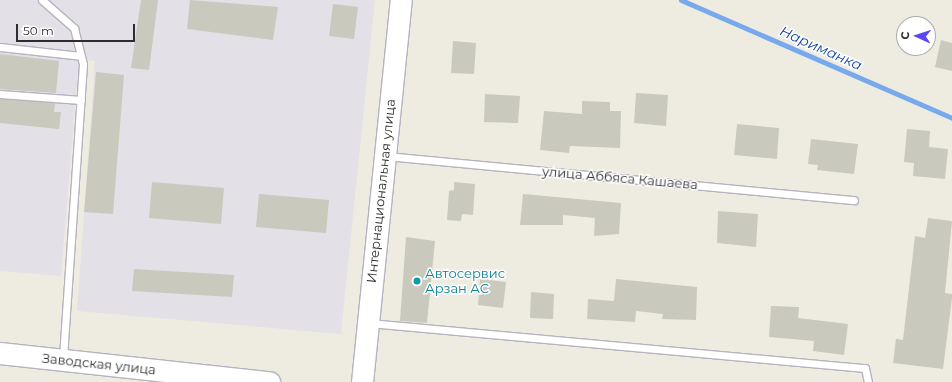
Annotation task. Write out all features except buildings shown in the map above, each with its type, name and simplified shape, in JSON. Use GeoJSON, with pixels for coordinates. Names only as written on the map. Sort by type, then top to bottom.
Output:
{"type":"FeatureCollection","features":[{"type":"Feature","properties":{"kind":"street","name":"Интернациональная улица"},"geometry":{"type":"LineString","coordinates":[[362,382],[401,0]]}},
{"type":"Feature","properties":{"kind":"street","name":"Заводская улица"},"geometry":{"type":"LineString","coordinates":[[0,353],[269,382]]}},
{"type":"Feature","properties":{"kind":"lane"},"geometry":{"type":"LineString","coordinates":[[42,0],[74,28],[81,56],[80,100],[63,360]]}},
{"type":"Feature","properties":{"kind":"lane"},"geometry":{"type":"LineString","coordinates":[[0,47],[81,56]]}},
{"type":"Feature","properties":{"kind":"lane"},"geometry":{"type":"LineString","coordinates":[[0,94],[80,100]]}},
{"type":"Feature","properties":{"kind":"lane","name":"улица Аббяса Кашаева"},"geometry":{"type":"LineString","coordinates":[[385,156],[854,200]]}},
{"type":"Feature","properties":{"kind":"lane"},"geometry":{"type":"LineString","coordinates":[[368,323],[865,368],[868,382]]}},
{"type":"Feature","properties":{"kind":"shaded area"},"geometry":{"type":"Polygon","coordinates":[[[0,0],[375,0],[341,334],[77,311],[95,61],[79,59],[61,276],[0,271],[0,0]]]}},
{"type":"Feature","properties":{"kind":"waterway","name":"Нариманка"},"geometry":{"type":"LineString","coordinates":[[681,0],[952,118]]}},
{"type":"Feature","properties":{"kind":"place","name":"Автосервис Арзан АС"},"geometry":{"type":"Point","coordinates":[417,281]}}]}
